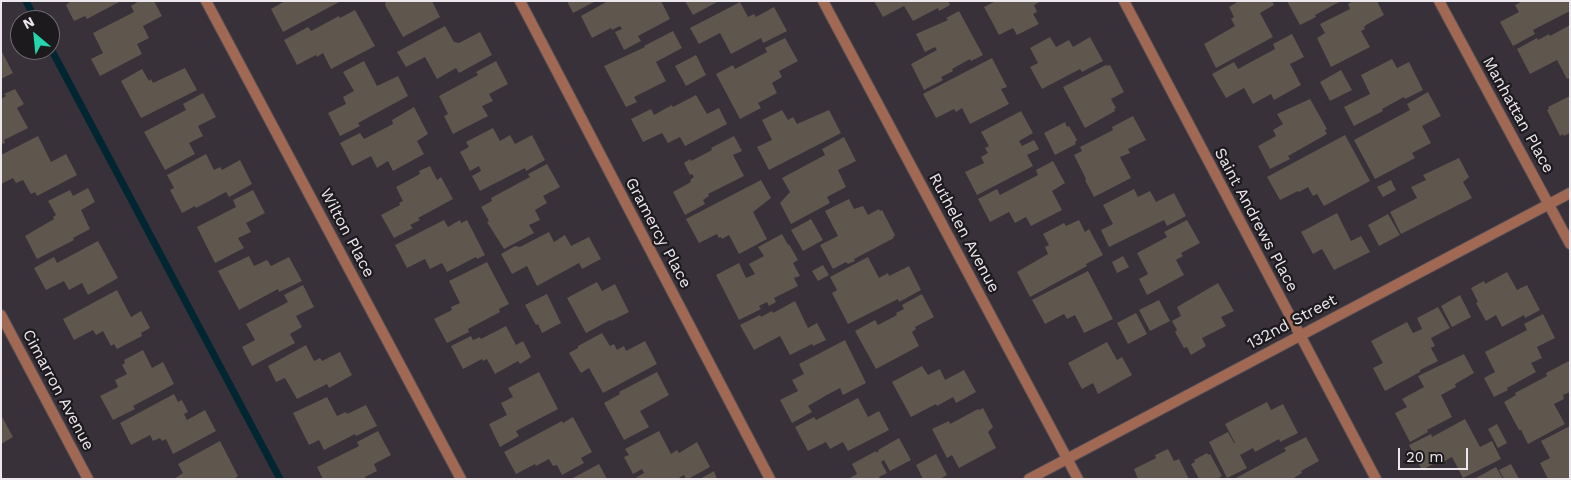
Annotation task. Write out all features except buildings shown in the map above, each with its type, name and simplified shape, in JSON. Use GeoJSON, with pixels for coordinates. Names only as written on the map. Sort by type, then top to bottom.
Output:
{"type":"FeatureCollection","features":[{"type":"Feature","properties":{"kind":"street","name":"Wilton Place"},"geometry":{"type":"LineString","coordinates":[[206,1],[461,479]]}},
{"type":"Feature","properties":{"kind":"street","name":"Gramercy Place"},"geometry":{"type":"LineString","coordinates":[[520,1],[770,479]]}},
{"type":"Feature","properties":{"kind":"street","name":"Ruthelen Avenue"},"geometry":{"type":"LineString","coordinates":[[823,1],[1078,479]]}},
{"type":"Feature","properties":{"kind":"street","name":"Saint Andrews Place"},"geometry":{"type":"LineString","coordinates":[[1124,1],[1376,479]]}},
{"type":"Feature","properties":{"kind":"street","name":"Manhattan Place"},"geometry":{"type":"LineString","coordinates":[[1439,1],[1570,244]]}},
{"type":"Feature","properties":{"kind":"street","name":"132nd Street"},"geometry":{"type":"LineString","coordinates":[[1028,479],[1570,193]]}},
{"type":"Feature","properties":{"kind":"street","name":"Cimarron Avenue"},"geometry":{"type":"LineString","coordinates":[[1,315],[88,479]]}},
{"type":"Feature","properties":{"kind":"waterway"},"geometry":{"type":"LineString","coordinates":[[26,1],[31,10]]}},
{"type":"Feature","properties":{"kind":"waterway"},"geometry":{"type":"LineString","coordinates":[[57,60],[280,479]]}}]}
